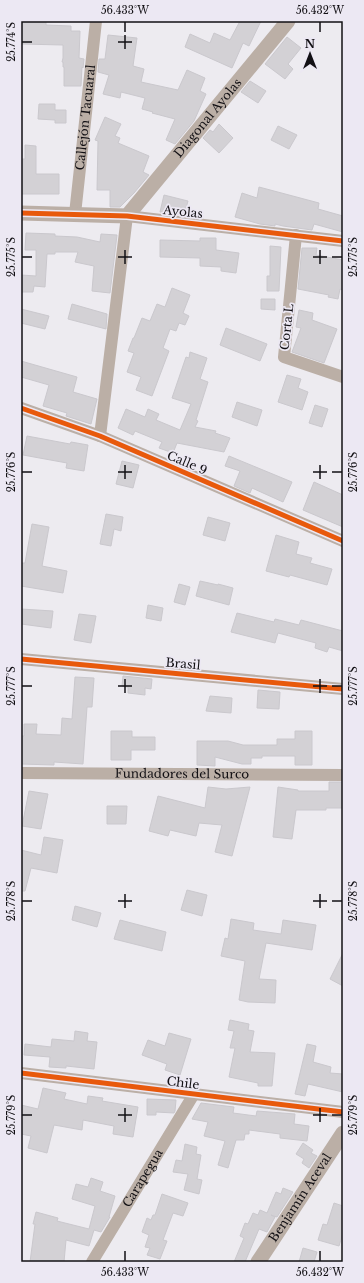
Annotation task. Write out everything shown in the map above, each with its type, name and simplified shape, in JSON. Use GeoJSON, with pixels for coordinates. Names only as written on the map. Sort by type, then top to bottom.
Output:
{"type":"FeatureCollection","features":[{"type":"Feature","properties":{"kind":"street","name":"Callejón Tacuaral"},"geometry":{"type":"LineString","coordinates":[[75,214],[96,21]]}},
{"type":"Feature","properties":{"kind":"street","name":"Diagonal Ayolas"},"geometry":{"type":"LineString","coordinates":[[127,216],[288,21]]}},
{"type":"Feature","properties":{"kind":"street","name":"Ayolas"},"geometry":{"type":"LineString","coordinates":[[21,213],[127,216],[343,241]]}},
{"type":"Feature","properties":{"kind":"street"},"geometry":{"type":"LineString","coordinates":[[100,436],[127,216]]}},
{"type":"Feature","properties":{"kind":"street","name":"Corta L"},"geometry":{"type":"LineString","coordinates":[[296,235],[284,357],[343,377]]}},
{"type":"Feature","properties":{"kind":"street","name":"Calle 9"},"geometry":{"type":"LineString","coordinates":[[21,408],[100,436],[343,541]]}},
{"type":"Feature","properties":{"kind":"street","name":"Brasil"},"geometry":{"type":"LineString","coordinates":[[21,659],[343,689]]}},
{"type":"Feature","properties":{"kind":"street","name":"Fundadores del Surco"},"geometry":{"type":"LineString","coordinates":[[21,773],[343,775]]}},
{"type":"Feature","properties":{"kind":"street","name":"Chile"},"geometry":{"type":"LineString","coordinates":[[21,1073],[343,1112]]}},
{"type":"Feature","properties":{"kind":"street","name":"Carapegua"},"geometry":{"type":"LineString","coordinates":[[92,1262],[194,1094]]}},
{"type":"Feature","properties":{"kind":"street","name":"Benjamín Aceval"},"geometry":{"type":"LineString","coordinates":[[258,1262],[343,1133]]}},
{"type":"Feature","properties":{"kind":"building"},"geometry":{"type":"Polygon","coordinates":[[[22,21],[46,21],[46,25],[71,26],[71,31],[80,31],[79,58],[84,59],[81,86],[64,86],[64,67],[62,62],[63,45],[21,44],[22,21]]]}},
{"type":"Feature","properties":{"kind":"building"},"geometry":{"type":"Polygon","coordinates":[[[240,21],[261,21],[249,46],[243,43],[232,68],[185,47],[190,34],[210,43],[214,33],[230,40],[240,21]]]}},
{"type":"Feature","properties":{"kind":"building"},"geometry":{"type":"Polygon","coordinates":[[[108,35],[137,38],[133,66],[144,69],[141,82],[178,90],[187,70],[205,78],[200,91],[206,94],[194,121],[175,144],[166,140],[175,119],[142,109],[145,98],[121,92],[120,98],[103,94],[109,75],[98,72],[99,59],[105,59],[108,35]]]}},
{"type":"Feature","properties":{"kind":"building"},"geometry":{"type":"Polygon","coordinates":[[[287,37],[301,48],[288,64],[293,69],[285,79],[265,64],[287,37]]]}},
{"type":"Feature","properties":{"kind":"building"},"geometry":{"type":"Polygon","coordinates":[[[250,81],[266,91],[258,103],[241,92],[250,81]]]}},
{"type":"Feature","properties":{"kind":"building"},"geometry":{"type":"Polygon","coordinates":[[[39,104],[55,104],[55,110],[66,110],[66,123],[55,123],[55,120],[38,119],[39,104]]]}},
{"type":"Feature","properties":{"kind":"building"},"geometry":{"type":"Polygon","coordinates":[[[105,117],[121,124],[115,136],[120,138],[118,143],[149,156],[143,172],[149,175],[120,207],[110,207],[110,190],[97,190],[98,141],[95,140],[105,117]]]}},
{"type":"Feature","properties":{"kind":"building"},"geometry":{"type":"Polygon","coordinates":[[[219,124],[233,138],[219,153],[203,138],[210,130],[213,132],[219,124]]]}},
{"type":"Feature","properties":{"kind":"building"},"geometry":{"type":"Polygon","coordinates":[[[278,126],[297,135],[289,149],[271,140],[278,126]]]}},
{"type":"Feature","properties":{"kind":"building"},"geometry":{"type":"Polygon","coordinates":[[[25,145],[36,146],[36,174],[59,174],[59,194],[21,194],[21,159],[25,159],[25,145]]]}},
{"type":"Feature","properties":{"kind":"building"},"geometry":{"type":"Polygon","coordinates":[[[259,187],[319,203],[318,209],[343,216],[343,232],[314,224],[312,230],[275,224],[275,226],[260,224],[235,217],[242,193],[257,198],[259,187]]]}},
{"type":"Feature","properties":{"kind":"building"},"geometry":{"type":"Polygon","coordinates":[[[164,195],[188,201],[184,215],[160,212],[164,195]]]}},
{"type":"Feature","properties":{"kind":"building"},"geometry":{"type":"Polygon","coordinates":[[[26,233],[55,234],[55,236],[77,237],[100,242],[101,234],[117,235],[110,293],[92,291],[94,266],[75,262],[78,252],[55,252],[55,254],[47,254],[45,287],[34,286],[33,292],[21,292],[21,275],[36,276],[36,250],[25,250],[26,233]]]}},
{"type":"Feature","properties":{"kind":"building"},"geometry":{"type":"Polygon","coordinates":[[[200,238],[216,238],[216,250],[239,253],[236,273],[221,271],[221,267],[200,266],[200,258],[160,257],[160,240],[200,241],[200,238]]]}},
{"type":"Feature","properties":{"kind":"building"},"geometry":{"type":"Polygon","coordinates":[[[270,246],[281,247],[279,291],[267,291],[267,276],[270,276],[270,246]]]}},
{"type":"Feature","properties":{"kind":"building"},"geometry":{"type":"Polygon","coordinates":[[[302,248],[317,248],[316,255],[343,260],[343,290],[340,289],[338,299],[328,297],[329,295],[298,289],[302,248]]]}},
{"type":"Feature","properties":{"kind":"building"},"geometry":{"type":"Polygon","coordinates":[[[172,288],[190,295],[183,313],[189,316],[185,325],[179,323],[176,331],[170,329],[163,348],[169,351],[152,396],[136,390],[141,377],[127,372],[134,353],[128,351],[142,318],[150,321],[157,304],[165,307],[172,288]]]}},
{"type":"Feature","properties":{"kind":"building"},"geometry":{"type":"Polygon","coordinates":[[[261,299],[275,299],[275,310],[261,309],[261,299]]]}},
{"type":"Feature","properties":{"kind":"building"},"geometry":{"type":"Polygon","coordinates":[[[72,304],[107,314],[106,329],[68,319],[72,304]]]}},
{"type":"Feature","properties":{"kind":"building"},"geometry":{"type":"Polygon","coordinates":[[[21,309],[49,316],[45,329],[21,323],[21,309]]]}},
{"type":"Feature","properties":{"kind":"building"},"geometry":{"type":"Polygon","coordinates":[[[299,310],[313,313],[312,320],[337,329],[324,363],[292,352],[301,328],[296,327],[299,310]]]}},
{"type":"Feature","properties":{"kind":"building"},"geometry":{"type":"Polygon","coordinates":[[[226,328],[267,344],[260,361],[220,345],[226,328]]]}},
{"type":"Feature","properties":{"kind":"building"},"geometry":{"type":"Polygon","coordinates":[[[190,352],[207,358],[200,379],[208,382],[196,420],[198,421],[195,427],[216,431],[215,433],[230,438],[224,452],[177,443],[173,453],[159,448],[162,442],[135,431],[133,435],[118,428],[126,409],[145,417],[148,409],[159,414],[156,420],[180,430],[191,404],[172,398],[186,357],[189,358],[190,352]]]}},
{"type":"Feature","properties":{"kind":"building"},"geometry":{"type":"Polygon","coordinates":[[[21,361],[77,377],[73,392],[97,399],[91,424],[66,416],[67,413],[43,406],[49,385],[21,377],[21,361]]]}},
{"type":"Feature","properties":{"kind":"building"},"geometry":{"type":"Polygon","coordinates":[[[287,375],[301,379],[298,388],[308,392],[302,410],[278,402],[287,375]]]}},
{"type":"Feature","properties":{"kind":"building"},"geometry":{"type":"Polygon","coordinates":[[[237,402],[262,410],[257,426],[232,417],[237,402]]]}},
{"type":"Feature","properties":{"kind":"building"},"geometry":{"type":"Polygon","coordinates":[[[315,405],[328,409],[322,427],[309,423],[315,405]]]}},
{"type":"Feature","properties":{"kind":"building"},"geometry":{"type":"Polygon","coordinates":[[[27,436],[70,444],[71,442],[88,445],[84,471],[66,468],[67,463],[23,455],[27,436]]]}},
{"type":"Feature","properties":{"kind":"building"},"geometry":{"type":"Polygon","coordinates":[[[229,456],[292,482],[283,502],[252,488],[250,493],[234,486],[240,471],[225,466],[229,456]]]}},
{"type":"Feature","properties":{"kind":"building"},"geometry":{"type":"Polygon","coordinates":[[[122,461],[139,465],[133,488],[116,484],[122,461]]]}},
{"type":"Feature","properties":{"kind":"building"},"geometry":{"type":"Polygon","coordinates":[[[314,482],[343,495],[343,527],[303,510],[314,482]]]}},
{"type":"Feature","properties":{"kind":"building"},"geometry":{"type":"Polygon","coordinates":[[[106,514],[123,517],[121,531],[114,529],[111,546],[100,544],[106,514]]]}},
{"type":"Feature","properties":{"kind":"building"},"geometry":{"type":"Polygon","coordinates":[[[208,517],[230,523],[225,541],[203,535],[208,517]]]}},
{"type":"Feature","properties":{"kind":"building"},"geometry":{"type":"Polygon","coordinates":[[[32,524],[49,527],[42,566],[67,571],[63,593],[21,586],[21,563],[25,563],[32,524]]]}},
{"type":"Feature","properties":{"kind":"building"},"geometry":{"type":"Polygon","coordinates":[[[276,535],[299,542],[296,554],[312,558],[310,563],[332,569],[327,585],[290,575],[289,577],[266,571],[276,535]]]}},
{"type":"Feature","properties":{"kind":"building"},"geometry":{"type":"Polygon","coordinates":[[[200,581],[233,588],[229,605],[196,596],[200,581]]]}},
{"type":"Feature","properties":{"kind":"building"},"geometry":{"type":"Polygon","coordinates":[[[179,584],[190,587],[185,605],[174,602],[179,584]]]}},
{"type":"Feature","properties":{"kind":"building"},"geometry":{"type":"Polygon","coordinates":[[[148,605],[163,608],[161,621],[146,618],[148,605]]]}},
{"type":"Feature","properties":{"kind":"building"},"geometry":{"type":"Polygon","coordinates":[[[21,609],[53,611],[51,628],[21,624],[21,609]]]}},
{"type":"Feature","properties":{"kind":"building"},"geometry":{"type":"Polygon","coordinates":[[[237,613],[274,622],[275,619],[299,625],[301,620],[343,631],[343,651],[329,647],[327,652],[315,648],[316,643],[278,633],[275,643],[231,632],[237,613]]]}},
{"type":"Feature","properties":{"kind":"building"},"geometry":{"type":"Polygon","coordinates":[[[79,614],[96,616],[91,643],[74,640],[79,614]]]}},
{"type":"Feature","properties":{"kind":"building"},"geometry":{"type":"Polygon","coordinates":[[[123,676],[152,679],[151,689],[145,688],[145,695],[128,693],[128,687],[122,686],[123,676]]]}},
{"type":"Feature","properties":{"kind":"building"},"geometry":{"type":"Polygon","coordinates":[[[75,677],[94,678],[92,707],[87,707],[83,764],[54,762],[54,765],[21,764],[21,736],[24,736],[24,724],[37,724],[36,734],[61,735],[62,718],[72,719],[75,677]]]}},
{"type":"Feature","properties":{"kind":"building"},"geometry":{"type":"Polygon","coordinates":[[[258,690],[280,692],[279,709],[257,708],[258,690]]]}},
{"type":"Feature","properties":{"kind":"building"},"geometry":{"type":"Polygon","coordinates":[[[210,696],[232,698],[231,713],[206,711],[210,696]]]}},
{"type":"Feature","properties":{"kind":"building"},"geometry":{"type":"Polygon","coordinates":[[[111,731],[132,731],[132,737],[155,737],[155,750],[131,750],[131,760],[111,760],[111,731]]]}},
{"type":"Feature","properties":{"kind":"building"},"geometry":{"type":"Polygon","coordinates":[[[295,731],[312,731],[312,765],[295,765],[295,756],[262,756],[262,758],[251,758],[251,764],[242,764],[215,757],[215,766],[197,765],[197,741],[228,741],[243,745],[277,745],[277,739],[295,739],[295,731]]]}},
{"type":"Feature","properties":{"kind":"building"},"geometry":{"type":"Polygon","coordinates":[[[329,782],[343,782],[343,808],[326,808],[326,810],[296,810],[292,839],[273,837],[278,787],[298,791],[329,791],[329,782]]]}},
{"type":"Feature","properties":{"kind":"building"},"geometry":{"type":"Polygon","coordinates":[[[208,787],[226,789],[250,787],[232,856],[215,852],[222,825],[199,823],[196,836],[170,830],[168,836],[149,831],[158,796],[205,808],[208,787]]]}},
{"type":"Feature","properties":{"kind":"building"},"geometry":{"type":"Polygon","coordinates":[[[29,791],[48,794],[41,829],[22,826],[29,791]]]}},
{"type":"Feature","properties":{"kind":"building"},"geometry":{"type":"Polygon","coordinates":[[[107,806],[127,806],[126,824],[107,824],[107,806]]]}},
{"type":"Feature","properties":{"kind":"building"},"geometry":{"type":"Polygon","coordinates":[[[44,837],[63,840],[57,873],[31,868],[25,891],[21,891],[21,850],[41,855],[44,837]]]}},
{"type":"Feature","properties":{"kind":"building"},"geometry":{"type":"Polygon","coordinates":[[[187,890],[207,895],[202,916],[181,910],[187,890]]]}},
{"type":"Feature","properties":{"kind":"building"},"geometry":{"type":"Polygon","coordinates":[[[75,906],[101,913],[97,927],[72,920],[75,906]]]}},
{"type":"Feature","properties":{"kind":"building"},"geometry":{"type":"Polygon","coordinates":[[[231,919],[254,923],[253,930],[281,934],[283,920],[316,925],[312,950],[266,943],[259,979],[276,980],[275,1003],[248,1002],[239,1000],[245,961],[221,956],[225,938],[228,939],[231,919]]]}},
{"type":"Feature","properties":{"kind":"building"},"geometry":{"type":"Polygon","coordinates":[[[120,920],[166,932],[162,951],[114,939],[120,920]]]}},
{"type":"Feature","properties":{"kind":"building"},"geometry":{"type":"Polygon","coordinates":[[[343,953],[343,986],[330,979],[343,953]]]}},
{"type":"Feature","properties":{"kind":"building"},"geometry":{"type":"Polygon","coordinates":[[[230,1020],[249,1024],[248,1030],[254,1031],[250,1052],[275,1053],[272,1086],[258,1086],[258,1083],[229,1077],[235,1048],[230,1048],[234,1031],[228,1030],[230,1020]]]}},
{"type":"Feature","properties":{"kind":"building"},"geometry":{"type":"Polygon","coordinates":[[[75,1031],[88,1033],[87,1041],[97,1042],[94,1069],[66,1066],[66,1068],[49,1067],[50,1057],[24,1055],[25,1044],[51,1047],[52,1039],[74,1041],[75,1031]]]}},
{"type":"Feature","properties":{"kind":"building"},"geometry":{"type":"Polygon","coordinates":[[[169,1033],[191,1039],[180,1075],[165,1070],[167,1064],[142,1055],[148,1040],[165,1046],[169,1033]]]}},
{"type":"Feature","properties":{"kind":"building"},"geometry":{"type":"Polygon","coordinates":[[[307,1044],[316,1046],[313,1062],[331,1067],[330,1073],[343,1074],[343,1092],[308,1084],[305,1096],[295,1094],[307,1044]]]}},
{"type":"Feature","properties":{"kind":"building"},"geometry":{"type":"Polygon","coordinates":[[[43,1088],[66,1093],[64,1099],[87,1104],[88,1096],[103,1098],[102,1101],[138,1107],[133,1137],[113,1134],[114,1126],[83,1120],[82,1130],[54,1125],[47,1153],[28,1148],[31,1136],[21,1134],[21,1105],[38,1109],[43,1088]]]}},
{"type":"Feature","properties":{"kind":"building"},"geometry":{"type":"Polygon","coordinates":[[[147,1099],[176,1100],[175,1111],[174,1113],[156,1112],[156,1115],[147,1115],[147,1099]]]}},
{"type":"Feature","properties":{"kind":"building"},"geometry":{"type":"Polygon","coordinates":[[[201,1103],[234,1107],[233,1113],[256,1116],[257,1111],[295,1114],[294,1124],[309,1126],[307,1141],[280,1138],[280,1134],[249,1130],[249,1134],[245,1134],[244,1140],[236,1140],[228,1168],[218,1165],[225,1141],[204,1136],[208,1122],[192,1119],[201,1103]]]}},
{"type":"Feature","properties":{"kind":"building"},"geometry":{"type":"Polygon","coordinates":[[[303,1143],[313,1150],[311,1153],[317,1156],[309,1168],[302,1163],[304,1159],[296,1154],[303,1143]]]}},
{"type":"Feature","properties":{"kind":"building"},"geometry":{"type":"Polygon","coordinates":[[[185,1144],[197,1147],[196,1154],[201,1155],[197,1179],[202,1180],[199,1194],[184,1190],[188,1174],[173,1172],[176,1160],[182,1161],[185,1144]]]}},
{"type":"Feature","properties":{"kind":"building"},"geometry":{"type":"Polygon","coordinates":[[[91,1178],[103,1182],[100,1191],[115,1196],[110,1217],[101,1232],[94,1230],[89,1246],[66,1240],[64,1262],[30,1262],[35,1224],[33,1224],[36,1212],[58,1218],[57,1221],[89,1229],[95,1206],[72,1199],[76,1184],[88,1187],[91,1178]]]}},
{"type":"Feature","properties":{"kind":"building"},"geometry":{"type":"Polygon","coordinates":[[[283,1188],[293,1192],[277,1217],[271,1215],[275,1217],[267,1232],[259,1229],[245,1262],[234,1262],[244,1238],[240,1236],[245,1223],[248,1224],[253,1213],[258,1215],[260,1210],[267,1213],[276,1192],[281,1194],[283,1188]]]}},
{"type":"Feature","properties":{"kind":"building"},"geometry":{"type":"Polygon","coordinates":[[[162,1194],[188,1203],[183,1216],[173,1213],[163,1240],[167,1241],[160,1259],[147,1255],[150,1248],[145,1247],[149,1235],[142,1232],[147,1218],[151,1220],[153,1215],[155,1215],[162,1194]]]}},
{"type":"Feature","properties":{"kind":"building"},"geometry":{"type":"Polygon","coordinates":[[[334,1203],[343,1206],[343,1233],[339,1246],[318,1240],[323,1224],[327,1225],[334,1203]]]}},
{"type":"Feature","properties":{"kind":"building"},"geometry":{"type":"Polygon","coordinates":[[[303,1248],[317,1252],[314,1262],[299,1262],[303,1248]]]}},
{"type":"Feature","properties":{"kind":"cycle path"},"geometry":{"type":"LineString","coordinates":[[21,213],[127,216],[343,241]]}},
{"type":"Feature","properties":{"kind":"cycle path"},"geometry":{"type":"LineString","coordinates":[[21,408],[100,436],[343,541]]}},
{"type":"Feature","properties":{"kind":"cycle path"},"geometry":{"type":"LineString","coordinates":[[21,659],[343,689]]}},
{"type":"Feature","properties":{"kind":"cycle path"},"geometry":{"type":"LineString","coordinates":[[21,1073],[343,1112]]}}]}
